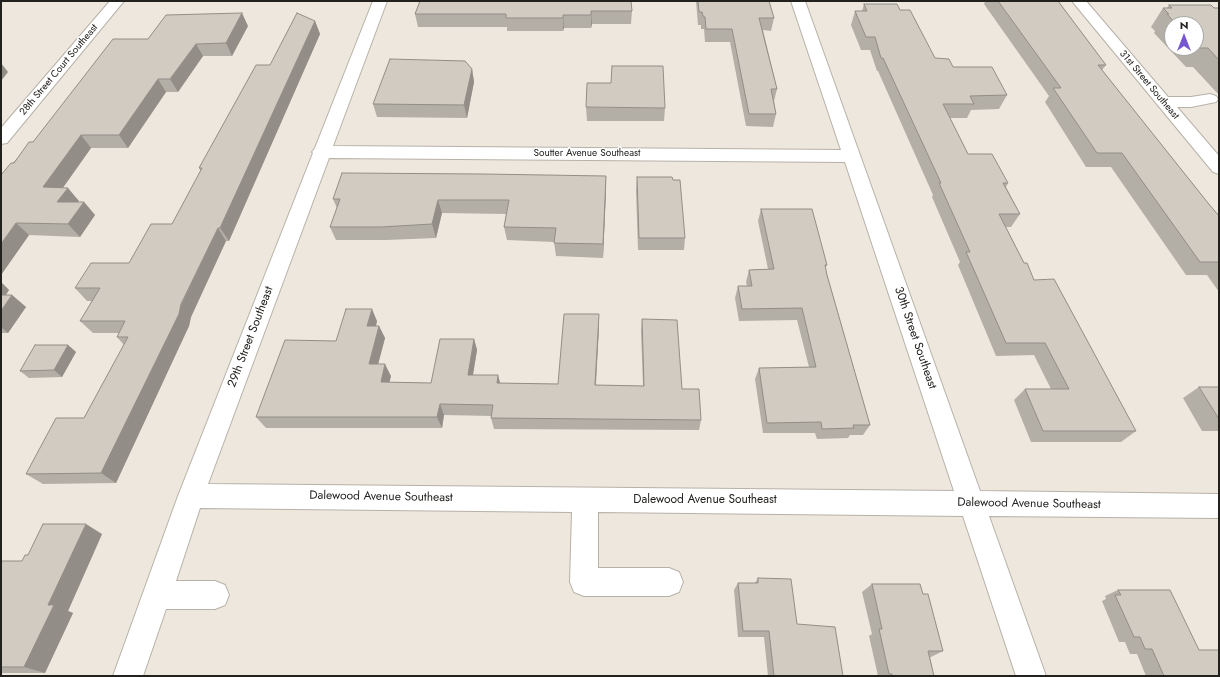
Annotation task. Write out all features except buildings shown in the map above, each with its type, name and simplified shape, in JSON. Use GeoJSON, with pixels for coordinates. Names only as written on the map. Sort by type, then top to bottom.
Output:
{"type":"FeatureCollection","features":[{"type":"Feature","properties":{"kind":"street","name":"28th Street Court Southeast"},"geometry":{"type":"LineString","coordinates":[[1,139],[117,1]]}},
{"type":"Feature","properties":{"kind":"street","name":"29th Street Southeast"},"geometry":{"type":"LineString","coordinates":[[128,676],[191,496],[321,152],[380,1]]}},
{"type":"Feature","properties":{"kind":"street","name":"30th Street Southeast"},"geometry":{"type":"LineString","coordinates":[[798,1],[1031,676]]}},
{"type":"Feature","properties":{"kind":"street","name":"31st Street Southeast"},"geometry":{"type":"LineString","coordinates":[[1079,1],[1219,168]]}},
{"type":"Feature","properties":{"kind":"street"},"geometry":{"type":"LineString","coordinates":[[1164,102],[1192,102],[1210,99]]}},
{"type":"Feature","properties":{"kind":"street","name":"Soutter Avenue Southeast"},"geometry":{"type":"LineString","coordinates":[[321,152],[852,156]]}},
{"type":"Feature","properties":{"kind":"street","name":"Dalewood Avenue Southeast"},"geometry":{"type":"LineString","coordinates":[[191,496],[1219,506]]}},
{"type":"Feature","properties":{"kind":"street"},"geometry":{"type":"LineString","coordinates":[[585,500],[584,582],[668,582]]}},
{"type":"Feature","properties":{"kind":"street"},"geometry":{"type":"LineString","coordinates":[[157,595],[215,595]]}}]}
